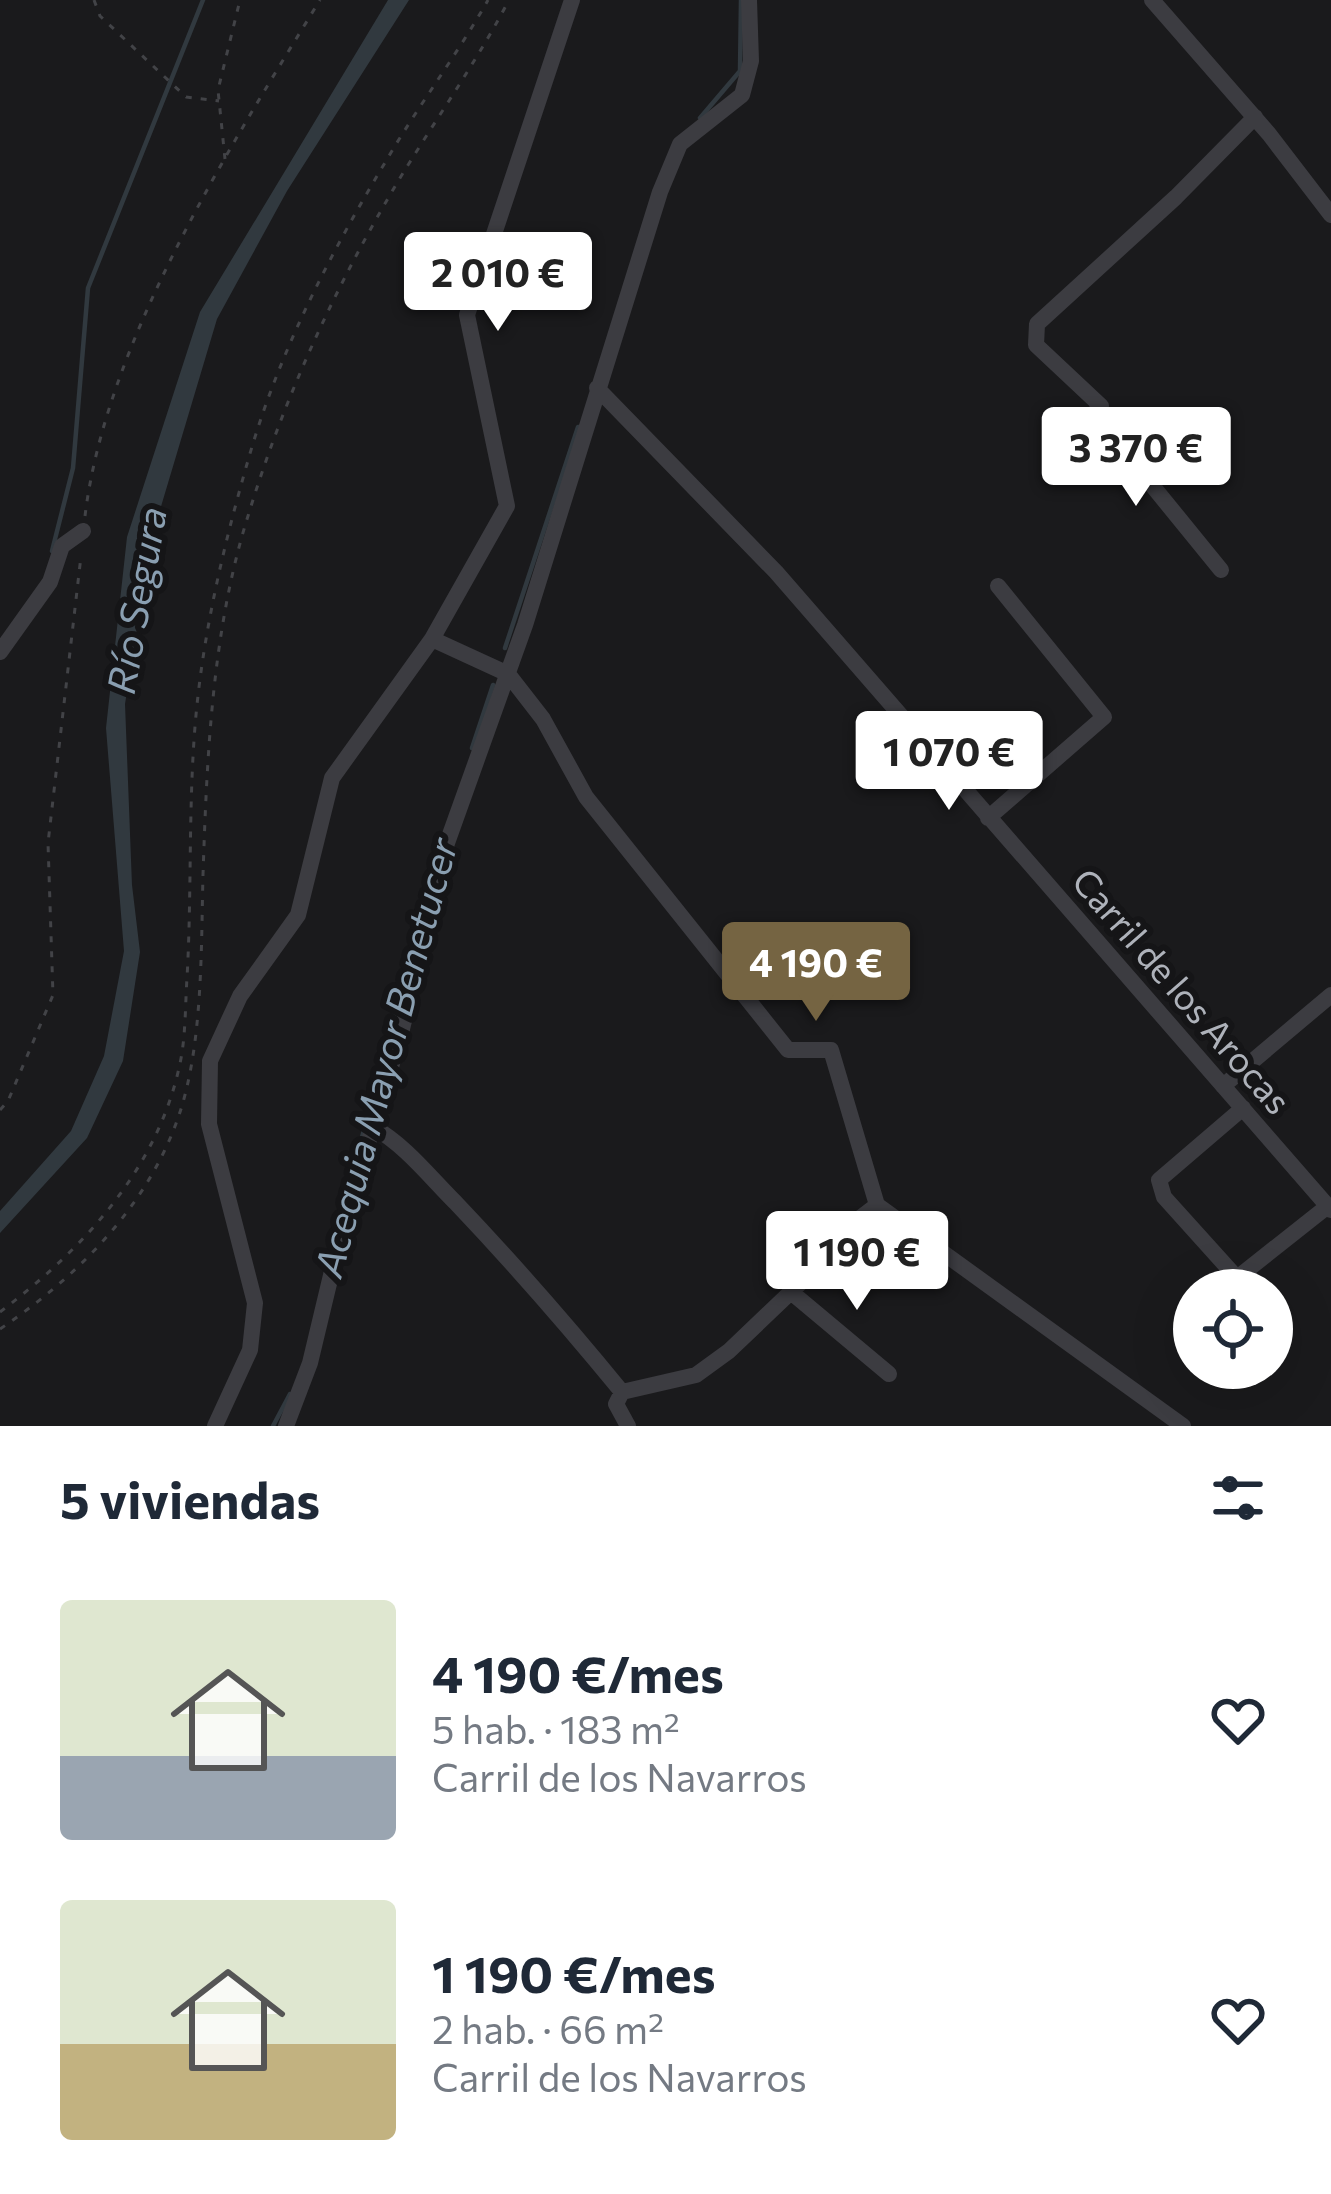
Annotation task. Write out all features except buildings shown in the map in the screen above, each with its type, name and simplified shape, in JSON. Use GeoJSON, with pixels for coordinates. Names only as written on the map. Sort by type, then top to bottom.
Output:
{"type":"FeatureCollection","features":[{"type":"Feature","properties":{"kind":"street"},"geometry":{"type":"LineString","coordinates":[[214,1426],[250,1350],[255,1303],[209,1124],[210,1061],[240,996],[298,915],[332,778],[432,639],[507,506],[467,315],[572,0]]}},
{"type":"Feature","properties":{"kind":"street"},"geometry":{"type":"LineString","coordinates":[[286,1426],[310,1363],[338,1246],[401,1033],[447,843],[508,674],[660,192],[680,144],[742,95],[751,62],[749,0]]}},
{"type":"Feature","properties":{"kind":"street"},"geometry":{"type":"LineString","coordinates":[[1152,0],[1255,117],[1331,215]]}},
{"type":"Feature","properties":{"kind":"street"},"geometry":{"type":"LineString","coordinates":[[1061,448],[1101,406],[1036,345],[1037,325],[1255,117]]}},
{"type":"Feature","properties":{"kind":"street","name":"Carril de los Arocas"},"geometry":{"type":"LineString","coordinates":[[597,388],[776,572],[1329,1208]]}},
{"type":"Feature","properties":{"kind":"street"},"geometry":{"type":"LineString","coordinates":[[1094,414],[1221,570]]}},
{"type":"Feature","properties":{"kind":"street"},"geometry":{"type":"LineString","coordinates":[[0,652],[50,582],[62,546],[83,531]]}},
{"type":"Feature","properties":{"kind":"street"},"geometry":{"type":"LineString","coordinates":[[988,818],[1104,718],[998,586]]}},
{"type":"Feature","properties":{"kind":"street"},"geometry":{"type":"LineString","coordinates":[[432,639],[508,674],[543,719],[586,797],[788,1050],[831,1050],[877,1205],[1183,1426]]}},
{"type":"Feature","properties":{"kind":"street"},"geometry":{"type":"LineString","coordinates":[[1223,1086],[1331,995]]}},
{"type":"Feature","properties":{"kind":"street"},"geometry":{"type":"LineString","coordinates":[[1243,1108],[1159,1180],[1164,1197],[1237,1278],[1329,1208]]}},
{"type":"Feature","properties":{"kind":"street"},"geometry":{"type":"LineString","coordinates":[[373,1126],[392,1138],[485,1234],[622,1392]]}},
{"type":"Feature","properties":{"kind":"street"},"geometry":{"type":"LineString","coordinates":[[622,1392],[696,1375],[729,1351],[877,1205]]}},
{"type":"Feature","properties":{"kind":"street"},"geometry":{"type":"LineString","coordinates":[[791,1292],[889,1374]]}},
{"type":"Feature","properties":{"kind":"street"},"geometry":{"type":"LineString","coordinates":[[622,1392],[616,1404],[628,1426]]}},
{"type":"Feature","properties":{"kind":"path"},"geometry":{"type":"LineString","coordinates":[[94,0],[100,16],[186,97],[220,101]]}},
{"type":"Feature","properties":{"kind":"path"},"geometry":{"type":"LineString","coordinates":[[225,160],[218,90],[240,0]]}},
{"type":"Feature","properties":{"kind":"path"},"geometry":{"type":"LineString","coordinates":[[0,1110],[53,995],[48,843],[89,483],[127,353],[225,160],[320,0]]}},
{"type":"Feature","properties":{"kind":"path"},"geometry":{"type":"LineString","coordinates":[[0,1312],[44,1279],[85,1238],[129,1183],[159,1129],[179,1068],[185,1012],[196,713],[227,540],[249,458],[268,395],[338,247],[488,0]]}},
{"type":"Feature","properties":{"kind":"path"},"geometry":{"type":"LineString","coordinates":[[0,1329],[83,1263],[126,1214],[155,1169],[178,1118],[196,1016],[208,748],[222,631],[245,523],[280,415],[318,330],[398,183],[509,0]]}},
{"type":"Feature","properties":{"kind":"water","name":"Río Segura"},"geometry":{"type":"Polygon","coordinates":[[[388,0],[409,0],[287,191],[217,319],[151,540],[125,704],[132,885],[140,952],[123,1061],[87,1138],[0,1233],[0,1211],[71,1131],[104,1056],[124,951],[106,728],[127,537],[200,312],[388,0]]]}},
{"type":"Feature","properties":{"kind":"waterway"},"geometry":{"type":"LineString","coordinates":[[52,551],[73,468],[88,288],[203,0]]}},
{"type":"Feature","properties":{"kind":"waterway","name":"Acequia Mayor Benetucer"},"geometry":{"type":"LineString","coordinates":[[700,118],[740,71],[741,0]]}},
{"type":"Feature","properties":{"kind":"waterway","name":"Acequia Mayor Benetucer"},"geometry":{"type":"LineString","coordinates":[[505,648],[578,427]]}},
{"type":"Feature","properties":{"kind":"waterway","name":"Acequia Mayor Benetucer"},"geometry":{"type":"LineString","coordinates":[[472,748],[493,685]]}},
{"type":"Feature","properties":{"kind":"waterway","name":"Acequia Mayor Benetucer"},"geometry":{"type":"LineString","coordinates":[[361,1141],[424,902]]}},
{"type":"Feature","properties":{"kind":"waterway","name":"Acequia Mayor Benetucer"},"geometry":{"type":"LineString","coordinates":[[273,1426],[290,1394]]}}]}
